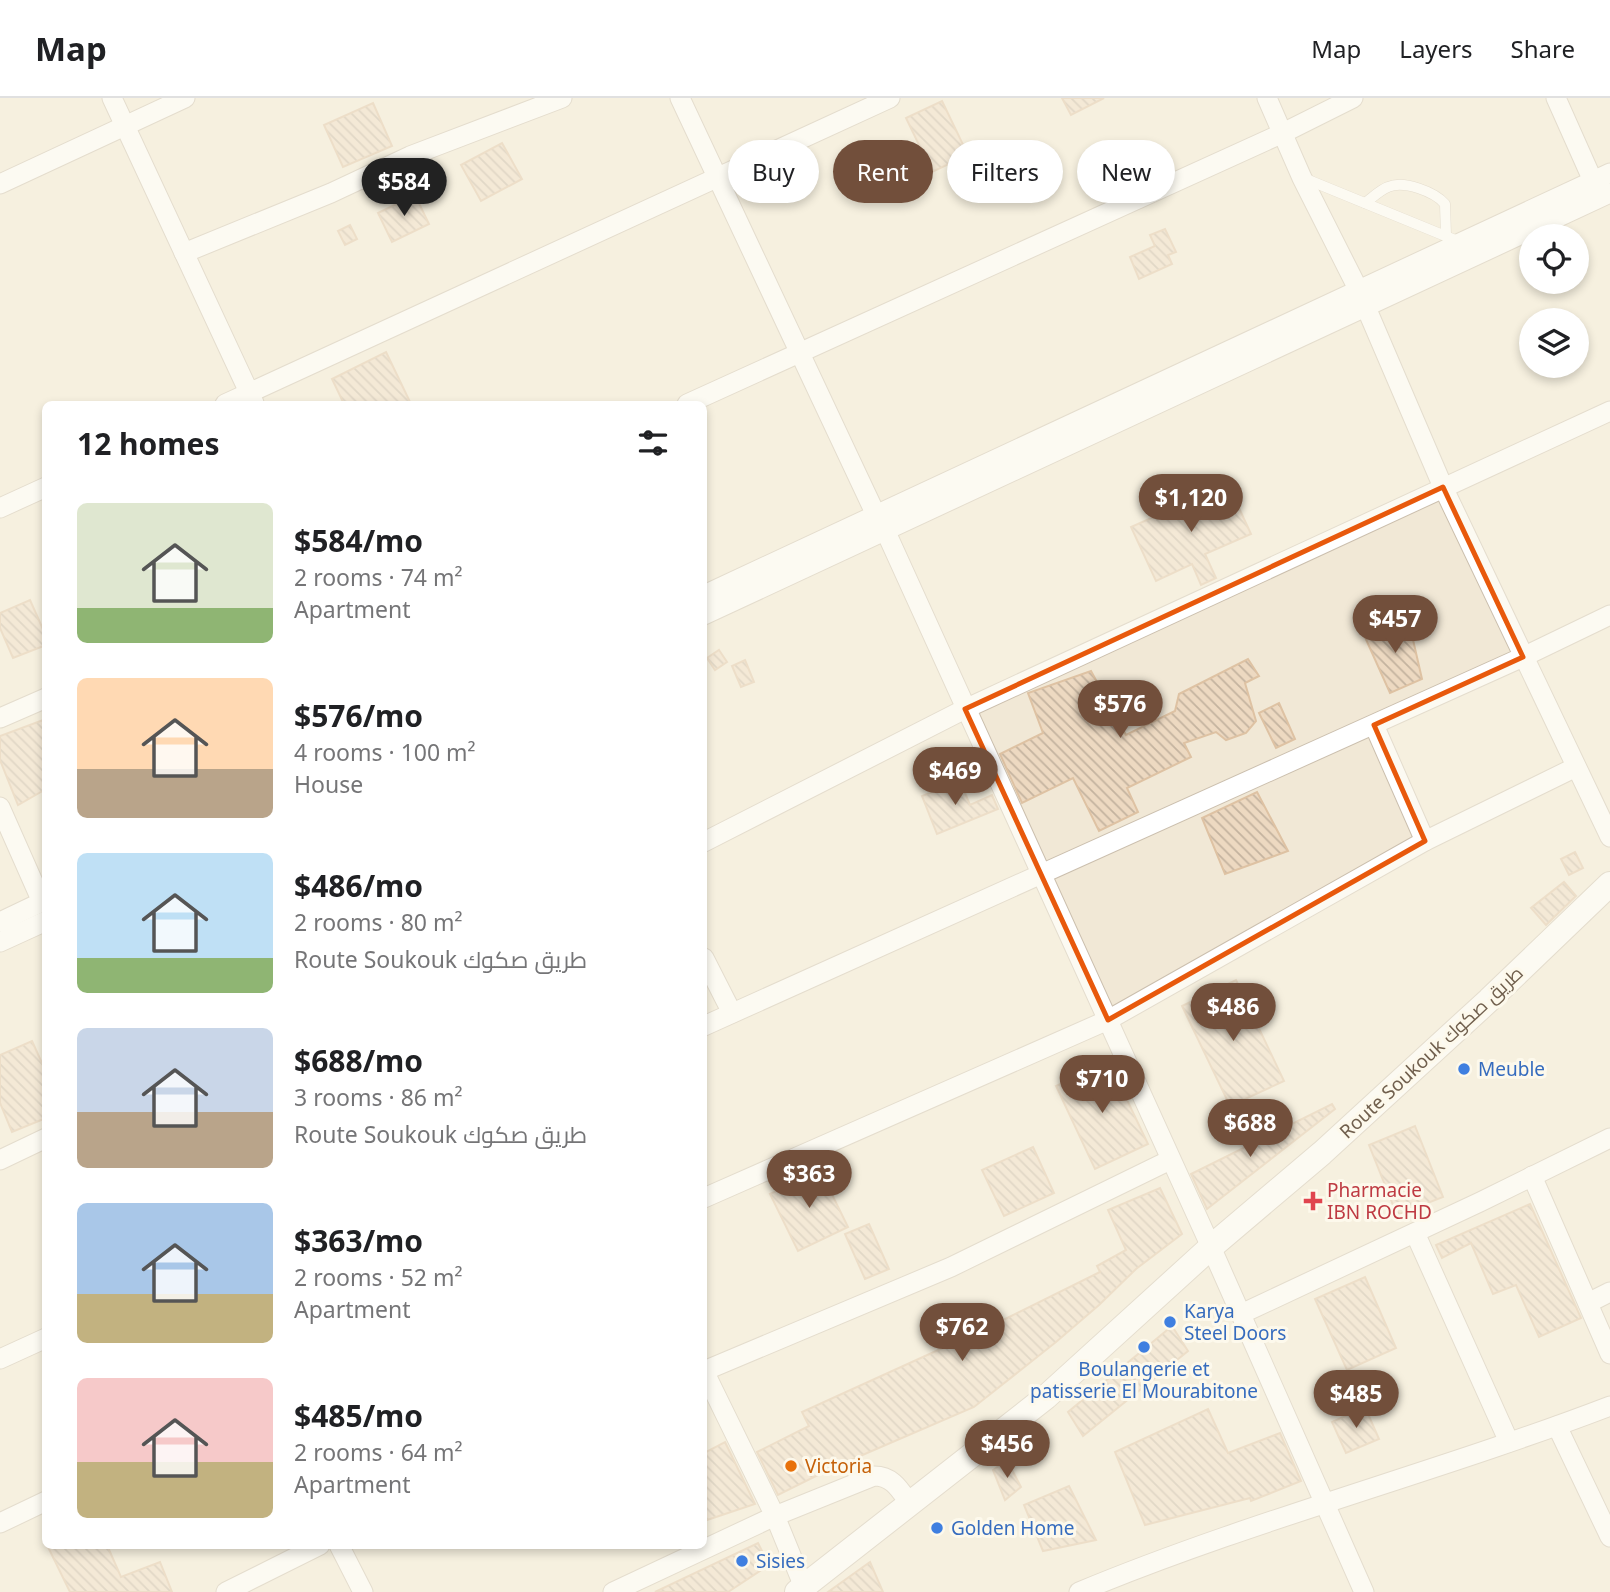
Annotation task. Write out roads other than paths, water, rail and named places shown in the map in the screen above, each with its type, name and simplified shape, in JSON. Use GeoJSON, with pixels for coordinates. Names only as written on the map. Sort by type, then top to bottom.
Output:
{"type":"FeatureCollection","features":[{"type":"Feature","properties":{"kind":"street"},"geometry":{"type":"LineString","coordinates":[[112,98],[252,399],[890,98]]}},
{"type":"Feature","properties":{"kind":"street"},"geometry":{"type":"LineString","coordinates":[[0,184],[185,98]]}},
{"type":"Feature","properties":{"kind":"street"},"geometry":{"type":"LineString","coordinates":[[184,253],[331,193],[410,156],[562,98]]}},
{"type":"Feature","properties":{"kind":"street"},"geometry":{"type":"LineString","coordinates":[[680,98],[881,522],[1211,1247],[1364,1592]]}},
{"type":"Feature","properties":{"kind":"street"},"geometry":{"type":"LineString","coordinates":[[1267,98],[1302,178],[1362,299],[1443,487],[1610,837]]}},
{"type":"Feature","properties":{"kind":"street"},"geometry":{"type":"LineString","coordinates":[[694,401],[1283,133],[1353,98]]}},
{"type":"Feature","properties":{"kind":"street"},"geometry":{"type":"LineString","coordinates":[[1362,299],[1453,239],[1602,177],[1556,98]]}},
{"type":"Feature","properties":{"kind":"street"},"geometry":{"type":"LineString","coordinates":[[707,594],[881,522],[1362,299],[1610,193]]}},
{"type":"Feature","properties":{"kind":"street"},"geometry":{"type":"LineString","coordinates":[[707,840],[965,709],[1610,411]]}},
{"type":"Feature","properties":{"kind":"street"},"geometry":{"type":"LineString","coordinates":[[0,508],[42,489]]}},
{"type":"Feature","properties":{"kind":"street"},"geometry":{"type":"LineString","coordinates":[[707,613],[881,522]]}},
{"type":"Feature","properties":{"kind":"street"},"geometry":{"type":"LineString","coordinates":[[707,1025],[1374,725],[1610,615]]}},
{"type":"Feature","properties":{"kind":"street"},"geometry":{"type":"LineString","coordinates":[[0,718],[42,700]]}},
{"type":"Feature","properties":{"kind":"street"},"geometry":{"type":"LineString","coordinates":[[1374,725],[1425,841]]}},
{"type":"Feature","properties":{"kind":"street"},"geometry":{"type":"LineString","coordinates":[[707,1197],[1108,1020],[1425,841],[1576,767]]}},
{"type":"Feature","properties":{"kind":"street"},"geometry":{"type":"LineString","coordinates":[[0,807],[42,903]]}},
{"type":"Feature","properties":{"kind":"street","name":"Route Soukouk طريق صكوك"},"geometry":{"type":"LineString","coordinates":[[802,1590],[1046,1397],[1211,1247],[1322,1153],[1489,1000],[1610,884]]}},
{"type":"Feature","properties":{"kind":"street"},"geometry":{"type":"LineString","coordinates":[[0,922],[42,909]]}},
{"type":"Feature","properties":{"kind":"street"},"geometry":{"type":"LineString","coordinates":[[0,942],[42,910]]}},
{"type":"Feature","properties":{"kind":"street"},"geometry":{"type":"LineString","coordinates":[[707,964],[732,1013]]}},
{"type":"Feature","properties":{"kind":"street"},"geometry":{"type":"LineString","coordinates":[[1241,1314],[1610,1138]]}},
{"type":"Feature","properties":{"kind":"street"},"geometry":{"type":"LineString","coordinates":[[0,1160],[42,1140]]}},
{"type":"Feature","properties":{"kind":"street"},"geometry":{"type":"LineString","coordinates":[[707,1370],[951,1267],[1170,1160]]}},
{"type":"Feature","properties":{"kind":"street"},"geometry":{"type":"LineString","coordinates":[[1532,1176],[1610,1354]]}},
{"type":"Feature","properties":{"kind":"street"},"geometry":{"type":"LineString","coordinates":[[1415,1233],[1509,1442]]}},
{"type":"Feature","properties":{"kind":"street"},"geometry":{"type":"LineString","coordinates":[[1588,1303],[1610,1293]]}},
{"type":"Feature","properties":{"kind":"street"},"geometry":{"type":"LineString","coordinates":[[0,1359],[42,1340]]}},
{"type":"Feature","properties":{"kind":"street"},"geometry":{"type":"LineString","coordinates":[[707,1377],[775,1516],[802,1590]]}},
{"type":"Feature","properties":{"kind":"street"},"geometry":{"type":"LineString","coordinates":[[1079,1592],[1138,1567],[1610,1406]]}},
{"type":"Feature","properties":{"kind":"street"},"geometry":{"type":"LineString","coordinates":[[1557,1426],[1610,1537]]}},
{"type":"Feature","properties":{"kind":"street"},"geometry":{"type":"LineString","coordinates":[[707,1548],[775,1516],[874,1476],[883,1476],[893,1481],[910,1504]]}},
{"type":"Feature","properties":{"kind":"street"},"geometry":{"type":"LineString","coordinates":[[0,1523],[42,1504]]}},
{"type":"Feature","properties":{"kind":"street"},"geometry":{"type":"LineString","coordinates":[[226,1592],[312,1549]]}},
{"type":"Feature","properties":{"kind":"street"},"geometry":{"type":"LineString","coordinates":[[342,1549],[363,1592]]}},
{"type":"Feature","properties":{"kind":"street"},"geometry":{"type":"LineString","coordinates":[[613,1592],[705,1549]]}},
{"type":"Feature","properties":{"kind":"lane"},"geometry":{"type":"LineString","coordinates":[[1302,178],[1453,239]]}},
{"type":"Feature","properties":{"kind":"lane"},"geometry":{"type":"LineString","coordinates":[[1365,203],[1387,187],[1396,184],[1439,197],[1445,204],[1453,239]]}},
{"type":"Feature","properties":{"kind":"place","name":"Meuble"},"geometry":{"type":"Point","coordinates":[1464,1069]}},
{"type":"Feature","properties":{"kind":"place","name":"Pharmacie IBN ROCHD"},"geometry":{"type":"Point","coordinates":[1313,1201]}},
{"type":"Feature","properties":{"kind":"place","name":"Karya Steel Doors"},"geometry":{"type":"Point","coordinates":[1170,1322]}},
{"type":"Feature","properties":{"kind":"place","name":"Boulangerie et patisserie El Mourabitone"},"geometry":{"type":"Point","coordinates":[1144,1347]}},
{"type":"Feature","properties":{"kind":"place","name":"Victoria"},"geometry":{"type":"Point","coordinates":[791,1466]}},
{"type":"Feature","properties":{"kind":"place","name":"Golden Home"},"geometry":{"type":"Point","coordinates":[937,1528]}},
{"type":"Feature","properties":{"kind":"place","name":"Sisies"},"geometry":{"type":"Point","coordinates":[742,1561]}}]}
